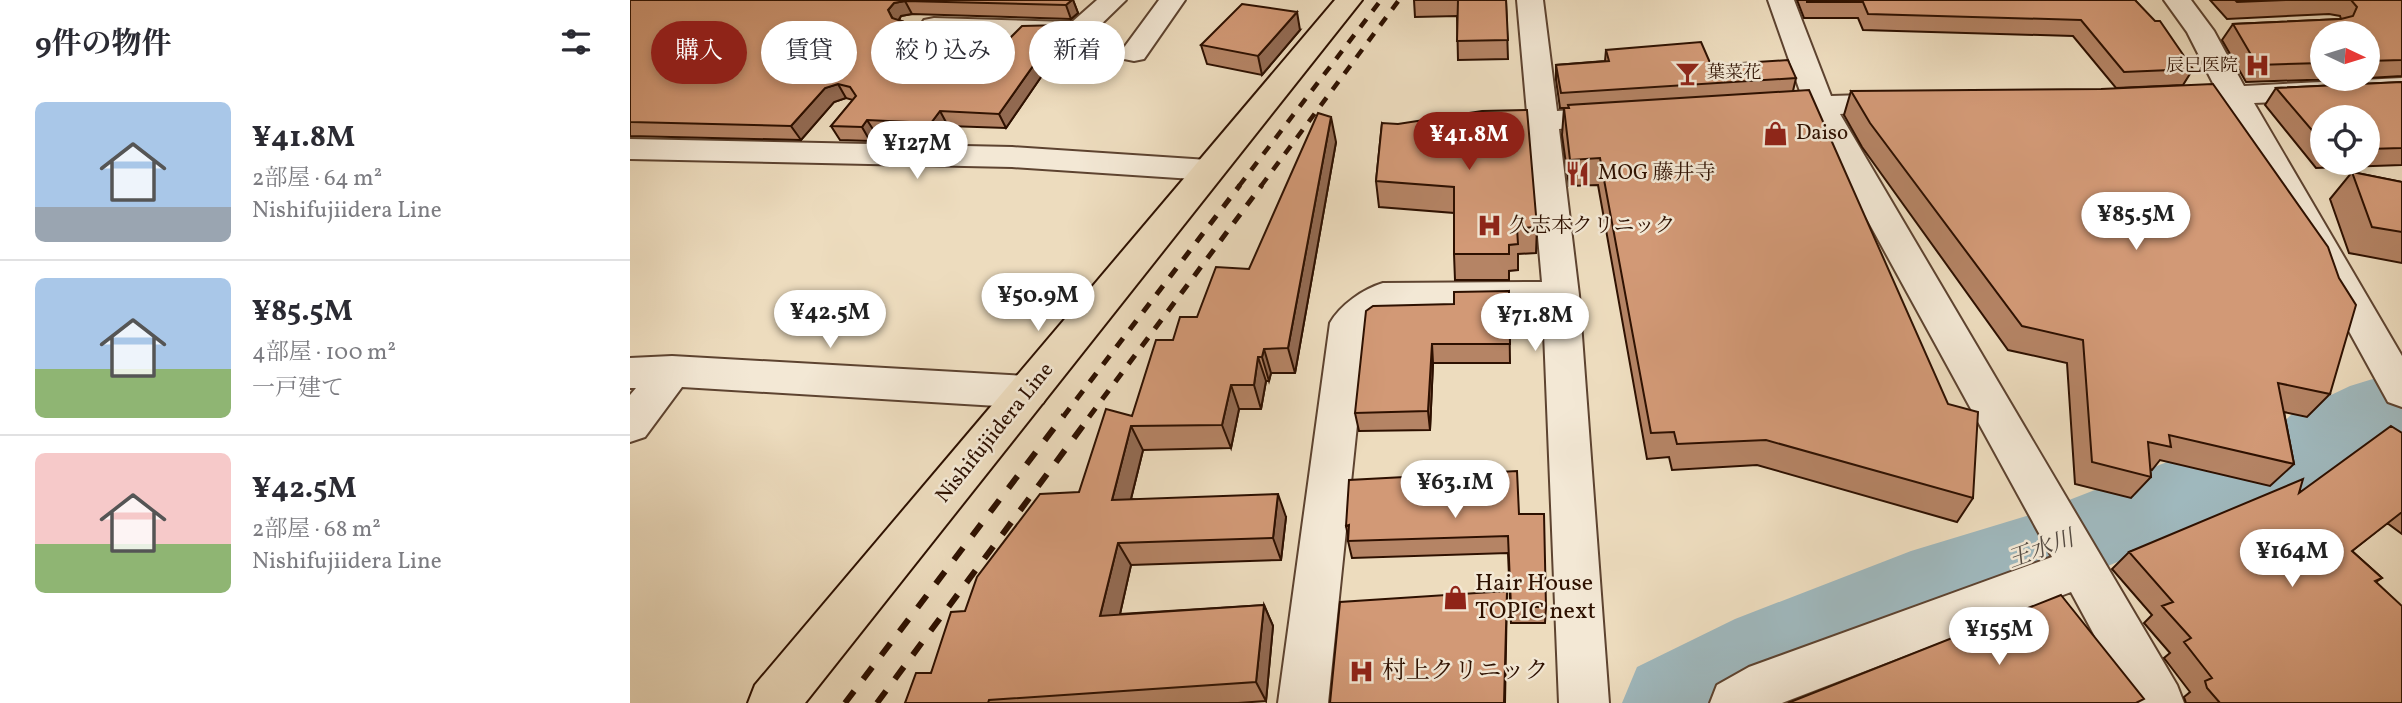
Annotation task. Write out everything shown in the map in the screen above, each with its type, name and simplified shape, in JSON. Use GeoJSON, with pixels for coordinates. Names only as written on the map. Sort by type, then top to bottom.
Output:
{"type":"FeatureCollection","features":[{"type":"Feature","properties":{"kind":"main road","name":"Nishifujiidera Line"},"geometry":{"type":"LineString","coordinates":[[774,703],[1349,0]]}},
{"type":"Feature","properties":{"kind":"street"},"geometry":{"type":"LineString","coordinates":[[1015,28],[1079,30],[1113,0]]}},
{"type":"Feature","properties":{"kind":"street"},"geometry":{"type":"LineString","coordinates":[[1134,53],[1172,0]]}},
{"type":"Feature","properties":{"kind":"street"},"geometry":{"type":"LineString","coordinates":[[1531,0],[1561,295],[1584,703]]}},
{"type":"Feature","properties":{"kind":"street"},"geometry":{"type":"LineString","coordinates":[[1781,0],[1819,103],[2159,703]]}},
{"type":"Feature","properties":{"kind":"street"},"geometry":{"type":"LineString","coordinates":[[2177,0],[2213,31],[2236,95],[2280,180],[2398,383]]}},
{"type":"Feature","properties":{"kind":"street"},"geometry":{"type":"LineString","coordinates":[[1015,35],[1022,28]]}},
{"type":"Feature","properties":{"kind":"street"},"geometry":{"type":"LineString","coordinates":[[2142,99],[2402,88]]}},
{"type":"Feature","properties":{"kind":"street"},"geometry":{"type":"LineString","coordinates":[[1737,109],[1819,103],[1926,103]]}},
{"type":"Feature","properties":{"kind":"street"},"geometry":{"type":"LineString","coordinates":[[1545,121],[1641,115]]}},
{"type":"Feature","properties":{"kind":"street"},"geometry":{"type":"LineString","coordinates":[[810,153],[832,127]]}},
{"type":"Feature","properties":{"kind":"street"},"geometry":{"type":"LineString","coordinates":[[630,149],[1012,157],[1208,170]]}},
{"type":"Feature","properties":{"kind":"street"},"geometry":{"type":"LineString","coordinates":[[1303,703],[1349,323],[1383,296],[1561,295]]}},
{"type":"Feature","properties":{"kind":"street"},"geometry":{"type":"LineString","coordinates":[[630,373],[672,371],[1029,392]]}},
{"type":"Feature","properties":{"kind":"street"},"geometry":{"type":"LineString","coordinates":[[630,425],[672,371]]}},
{"type":"Feature","properties":{"kind":"street"},"geometry":{"type":"LineString","coordinates":[[1735,703],[1767,684],[2081,567]]}},
{"type":"Feature","properties":{"kind":"building"},"geometry":{"type":"Polygon","coordinates":[[[630,0],[1072,0],[1066,5],[905,1],[894,3],[888,10],[892,18],[901,21],[871,21],[871,84],[1015,84],[1015,33],[1022,26],[1029,26],[1029,72],[999,114],[940,111],[931,123],[867,120],[862,127],[831,126],[856,96],[850,87],[838,84],[825,88],[791,126],[630,122],[630,0]]]}},
{"type":"Feature","properties":{"kind":"building"},"geometry":{"type":"Polygon","coordinates":[[[1458,0],[1506,0],[1508,40],[1457,41],[1458,0]]]}},
{"type":"Feature","properties":{"kind":"building"},"geometry":{"type":"Polygon","coordinates":[[[1807,0],[2135,0],[2155,21],[2160,21],[2193,69],[2124,72],[2081,20],[1868,14],[1863,2],[1807,0]]]}},
{"type":"Feature","properties":{"kind":"building"},"geometry":{"type":"Polygon","coordinates":[[[2235,0],[2286,0],[2237,2],[2235,0]]]}},
{"type":"Feature","properties":{"kind":"building"},"geometry":{"type":"Polygon","coordinates":[[[2351,0],[2402,0],[2402,60],[2380,61],[2380,21],[2310,21],[2310,63],[2257,65],[2233,24],[2341,19],[2353,16],[2357,7],[2351,0]]]}},
{"type":"Feature","properties":{"kind":"building"},"geometry":{"type":"Polygon","coordinates":[[[1242,4],[1297,12],[1258,56],[1201,45],[1242,4]]]}},
{"type":"Feature","properties":{"kind":"building"},"geometry":{"type":"Polygon","coordinates":[[[1701,42],[1711,65],[1788,60],[1796,78],[1561,93],[1556,65],[1609,61],[1606,50],[1701,42]]]}},
{"type":"Feature","properties":{"kind":"building"},"geometry":{"type":"Polygon","coordinates":[[[2402,82],[2402,148],[2380,149],[2380,105],[2310,105],[2310,128],[2276,88],[2310,86],[2310,91],[2380,91],[2380,83],[2402,82]]]}},
{"type":"Feature","properties":{"kind":"building"},"geometry":{"type":"Polygon","coordinates":[[[2213,84],[2328,247],[2339,278],[2356,305],[2330,394],[2278,383],[2294,464],[2169,435],[2171,447],[2148,442],[2151,477],[2092,462],[2083,340],[2022,326],[1870,123],[1851,91],[2101,89],[2213,84]]]}},
{"type":"Feature","properties":{"kind":"building"},"geometry":{"type":"Polygon","coordinates":[[[1809,90],[1948,404],[1978,412],[1973,498],[1766,440],[1677,444],[1674,432],[1651,433],[1600,158],[1570,160],[1564,108],[1569,108],[1568,105],[1809,90]]]}},
{"type":"Feature","properties":{"kind":"building"},"geometry":{"type":"Polygon","coordinates":[[[1527,110],[1537,227],[1517,228],[1518,244],[1509,245],[1509,254],[1454,254],[1454,187],[1376,181],[1382,123],[1398,124],[1482,111],[1527,110]]]}},
{"type":"Feature","properties":{"kind":"building"},"geometry":{"type":"Polygon","coordinates":[[[1318,113],[1331,117],[1288,348],[1264,349],[1262,357],[1258,357],[1254,385],[1231,385],[1222,425],[1131,426],[1112,500],[1278,494],[1273,538],[1118,543],[1100,616],[1264,605],[1256,682],[989,700],[988,703],[905,703],[916,673],[931,673],[951,612],[965,611],[977,577],[1040,494],[1079,492],[1106,409],[1132,416],[1156,340],[1173,340],[1180,317],[1197,317],[1216,267],[1249,269],[1318,113]]]}},
{"type":"Feature","properties":{"kind":"building"},"geometry":{"type":"Polygon","coordinates":[[[2353,175],[2402,182],[2402,232],[2372,227],[2353,175]]]}},
{"type":"Feature","properties":{"kind":"building"},"geometry":{"type":"Polygon","coordinates":[[[1509,291],[1510,344],[1432,344],[1428,411],[1355,413],[1366,311],[1373,306],[1454,304],[1454,292],[1509,291]]]}},
{"type":"Feature","properties":{"kind":"building"},"geometry":{"type":"Polygon","coordinates":[[[2391,426],[2402,433],[2402,512],[2352,551],[2382,578],[2375,581],[2402,606],[2402,703],[2220,703],[2207,688],[2205,681],[2212,678],[2184,642],[2191,638],[2162,606],[2173,602],[2129,552],[2303,479],[2299,493],[2391,426]]]}},
{"type":"Feature","properties":{"kind":"building"},"geometry":{"type":"Polygon","coordinates":[[[1517,471],[1519,514],[1544,514],[1546,607],[1511,607],[1508,536],[1348,541],[1349,525],[1346,526],[1349,480],[1517,471]]]}},
{"type":"Feature","properties":{"kind":"building"},"geometry":{"type":"Polygon","coordinates":[[[1507,591],[1504,703],[1330,703],[1340,602],[1507,591]]]}},
{"type":"Feature","properties":{"kind":"building"},"geometry":{"type":"Polygon","coordinates":[[[2061,595],[2144,699],[2136,703],[1788,703],[2061,595]]]}},
{"type":"Feature","properties":{"kind":"waterway","name":"王水川"},"geometry":{"type":"LineString","coordinates":[[1673,703],[1770,652],[1911,594],[2042,552],[2198,487],[2280,480],[2322,437],[2379,409],[2402,402]]}},
{"type":"Feature","properties":{"kind":"railway"},"geometry":{"type":"LineString","coordinates":[[1239,186],[1381,0]]}},
{"type":"Feature","properties":{"kind":"railway"},"geometry":{"type":"LineString","coordinates":[[1261,186],[1399,0]]}},
{"type":"Feature","properties":{"kind":"railway"},"geometry":{"type":"LineString","coordinates":[[1063,417],[1240,185]]}},
{"type":"Feature","properties":{"kind":"railway"},"geometry":{"type":"LineString","coordinates":[[1089,417],[1262,185]]}},
{"type":"Feature","properties":{"kind":"railway"},"geometry":{"type":"LineString","coordinates":[[845,703],[1064,415]]}},
{"type":"Feature","properties":{"kind":"railway"},"geometry":{"type":"LineString","coordinates":[[877,703],[1091,415]]}},
{"type":"Feature","properties":{"kind":"place","name":"辰巳医院"},"geometry":{"type":"Point","coordinates":[2258,66]}},
{"type":"Feature","properties":{"kind":"place","name":"葉菜花"},"geometry":{"type":"Point","coordinates":[1687,73]}},
{"type":"Feature","properties":{"kind":"place","name":"Daiso"},"geometry":{"type":"Point","coordinates":[1776,133]}},
{"type":"Feature","properties":{"kind":"place","name":"MOG 藤井寺"},"geometry":{"type":"Point","coordinates":[1578,173]}},
{"type":"Feature","properties":{"kind":"place","name":"久志本クリニック"},"geometry":{"type":"Point","coordinates":[1489,226]}},
{"type":"Feature","properties":{"kind":"place","name":"Hair House TOPIC next"},"geometry":{"type":"Point","coordinates":[1455,598]}},
{"type":"Feature","properties":{"kind":"place","name":"村上クリニック"},"geometry":{"type":"Point","coordinates":[1362,672]}}]}
